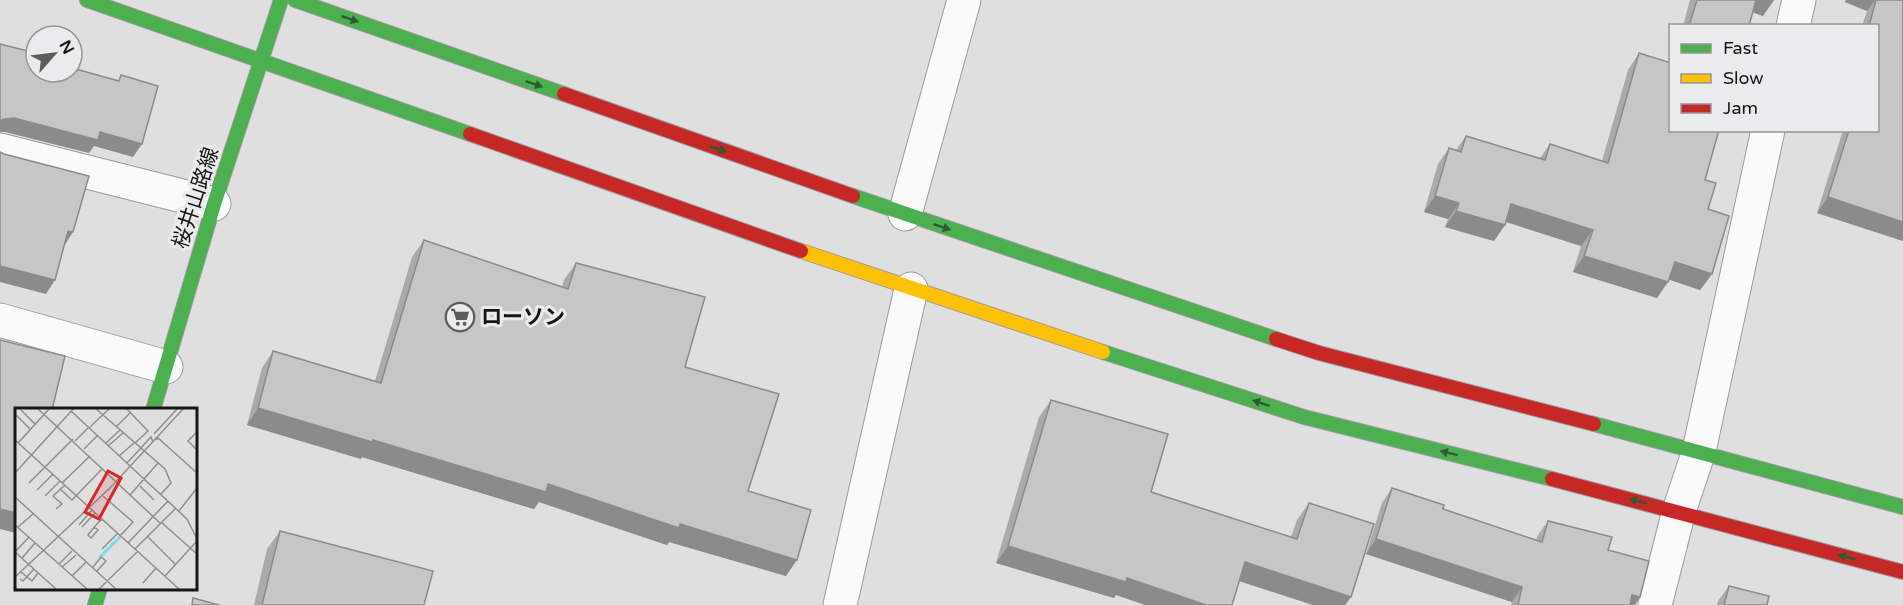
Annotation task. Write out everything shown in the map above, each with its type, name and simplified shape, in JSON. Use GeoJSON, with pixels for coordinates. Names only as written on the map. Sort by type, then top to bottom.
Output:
{"type":"FeatureCollection","features":[{"type":"Feature","properties":{"kind":"street"},"geometry":{"type":"LineString","coordinates":[[87,0],[911,289],[1304,417],[1679,511],[1903,572]]}},
{"type":"Feature","properties":{"kind":"street","name":"桜井山路線"},"geometry":{"type":"LineString","coordinates":[[154,408],[214,204],[281,0]]}},
{"type":"Feature","properties":{"kind":"street"},"geometry":{"type":"LineString","coordinates":[[295,0],[905,214],[1319,353],[1699,451],[1903,507]]}},
{"type":"Feature","properties":{"kind":"street"},"geometry":{"type":"LineString","coordinates":[[905,214],[964,0]]}},
{"type":"Feature","properties":{"kind":"street"},"geometry":{"type":"LineString","coordinates":[[1793,24],[1799,0]]}},
{"type":"Feature","properties":{"kind":"street"},"geometry":{"type":"LineString","coordinates":[[1654,605],[1679,511],[1699,451],[1768,132]]}},
{"type":"Feature","properties":{"kind":"street"},"geometry":{"type":"LineString","coordinates":[[0,150],[214,204]]}},
{"type":"Feature","properties":{"kind":"street"},"geometry":{"type":"LineString","coordinates":[[840,605],[911,289]]}},
{"type":"Feature","properties":{"kind":"street"},"geometry":{"type":"LineString","coordinates":[[0,320],[166,367]]}},
{"type":"Feature","properties":{"kind":"street"},"geometry":{"type":"LineString","coordinates":[[95,605],[99,590]]}},
{"type":"Feature","properties":{"kind":"building"},"geometry":{"type":"Polygon","coordinates":[[[1697,0],[1756,0],[1750,24],[1690,24],[1697,0]]]}},
{"type":"Feature","properties":{"kind":"building"},"geometry":{"type":"Polygon","coordinates":[[[1876,0],[1903,0],[1903,222],[1828,197],[1848,132],[1879,132],[1879,24],[1870,24],[1876,0]]]}},
{"type":"Feature","properties":{"kind":"building"},"geometry":{"type":"Polygon","coordinates":[[[0,44],[24,50],[24,84],[84,84],[84,71],[119,81],[121,75],[158,86],[142,144],[100,132],[98,140],[14,118],[0,121],[0,44]]]}},
{"type":"Feature","properties":{"kind":"building"},"geometry":{"type":"Polygon","coordinates":[[[1639,53],[1669,62],[1669,132],[1718,132],[1705,180],[1716,183],[1708,209],[1729,216],[1712,274],[1675,262],[1668,282],[1584,256],[1593,230],[1511,204],[1505,225],[1456,211],[1459,203],[1435,196],[1449,148],[1461,152],[1466,136],[1545,160],[1550,144],[1608,163],[1639,53]]]}},
{"type":"Feature","properties":{"kind":"building"},"geometry":{"type":"Polygon","coordinates":[[[0,152],[89,176],[73,232],[68,231],[55,280],[0,266],[0,152]]]}},
{"type":"Feature","properties":{"kind":"building"},"geometry":{"type":"Polygon","coordinates":[[[424,240],[568,289],[576,263],[705,297],[685,367],[779,394],[748,491],[811,510],[797,560],[680,524],[679,528],[548,484],[546,492],[258,408],[273,351],[381,383],[424,240]]]}},
{"type":"Feature","properties":{"kind":"building"},"geometry":{"type":"Polygon","coordinates":[[[0,340],[65,356],[52,408],[15,408],[15,513],[0,509],[0,340]]]}},
{"type":"Feature","properties":{"kind":"building"},"geometry":{"type":"Polygon","coordinates":[[[1051,400],[1168,434],[1151,492],[1297,539],[1309,503],[1374,524],[1351,597],[1245,562],[1232,605],[1206,605],[1127,578],[1126,582],[1008,546],[1051,400]]]}},
{"type":"Feature","properties":{"kind":"building"},"geometry":{"type":"Polygon","coordinates":[[[1392,488],[1444,505],[1443,509],[1542,542],[1548,521],[1612,537],[1608,550],[1649,561],[1640,597],[1632,595],[1630,605],[1518,605],[1522,587],[1376,539],[1392,488]]]}},
{"type":"Feature","properties":{"kind":"building"},"geometry":{"type":"Polygon","coordinates":[[[280,531],[433,571],[424,605],[262,605],[280,531]]]}},
{"type":"Feature","properties":{"kind":"building"},"geometry":{"type":"Polygon","coordinates":[[[1729,586],[1769,596],[1767,605],[1724,605],[1729,586]]]}},
{"type":"Feature","properties":{"kind":"building"},"geometry":{"type":"Polygon","coordinates":[[[193,598],[219,605],[192,605],[193,598]]]}},
{"type":"Feature","properties":{"kind":"traffic: fast"},"geometry":{"type":"LineString","coordinates":[[87,0],[470,134]]}},
{"type":"Feature","properties":{"kind":"traffic: fast"},"geometry":{"type":"LineString","coordinates":[[154,408],[214,204],[281,0]]}},
{"type":"Feature","properties":{"kind":"traffic: fast"},"geometry":{"type":"LineString","coordinates":[[295,0],[564,94]]}},
{"type":"Feature","properties":{"kind":"traffic: fast"},"geometry":{"type":"LineString","coordinates":[[853,196],[1276,339]]}},
{"type":"Feature","properties":{"kind":"traffic: fast"},"geometry":{"type":"LineString","coordinates":[[1103,352],[1304,417],[1552,479]]}},
{"type":"Feature","properties":{"kind":"traffic: fast"},"geometry":{"type":"LineString","coordinates":[[1594,424],[1903,507]]}},
{"type":"Feature","properties":{"kind":"traffic: fast"},"geometry":{"type":"LineString","coordinates":[[95,605],[99,590]]}},
{"type":"Feature","properties":{"kind":"traffic: slow"},"geometry":{"type":"LineString","coordinates":[[801,251],[1103,352]]}},
{"type":"Feature","properties":{"kind":"traffic: jam"},"geometry":{"type":"LineString","coordinates":[[564,94],[853,196]]}},
{"type":"Feature","properties":{"kind":"traffic: jam"},"geometry":{"type":"LineString","coordinates":[[470,134],[801,251]]}},
{"type":"Feature","properties":{"kind":"traffic: jam"},"geometry":{"type":"LineString","coordinates":[[1276,339],[1319,353],[1594,424]]}},
{"type":"Feature","properties":{"kind":"traffic: jam"},"geometry":{"type":"LineString","coordinates":[[1552,479],[1903,572]]}},
{"type":"Feature","properties":{"kind":"place","name":"ローソン"},"geometry":{"type":"Point","coordinates":[460,317]}}]}
